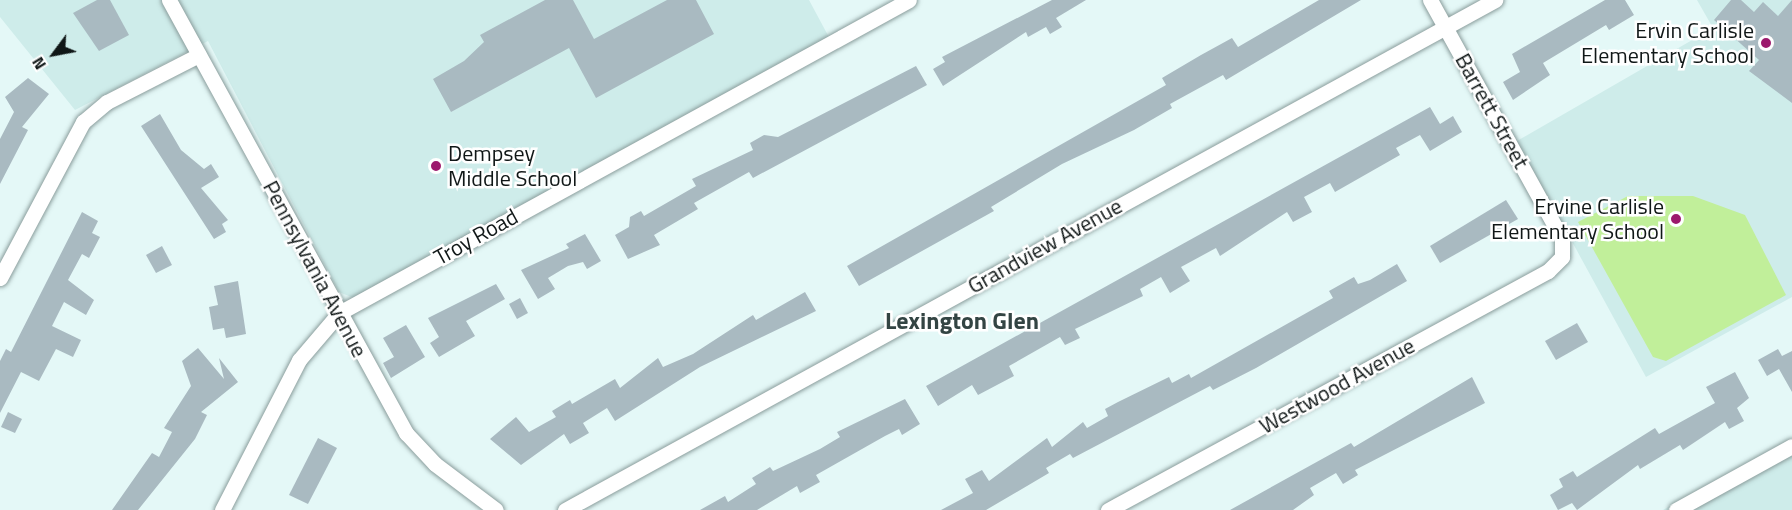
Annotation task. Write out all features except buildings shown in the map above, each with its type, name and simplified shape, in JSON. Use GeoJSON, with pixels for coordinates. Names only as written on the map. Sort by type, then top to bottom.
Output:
{"type":"FeatureCollection","features":[{"type":"Feature","properties":{"kind":"street","name":"Pennsylvania Avenue"},"geometry":{"type":"LineString","coordinates":[[169,0],[339,313],[420,452],[496,510]]}},
{"type":"Feature","properties":{"kind":"street","name":"Troy Road"},"geometry":{"type":"LineString","coordinates":[[222,510],[299,360],[339,313],[909,0]]}},
{"type":"Feature","properties":{"kind":"street","name":"Barrett Street"},"geometry":{"type":"LineString","coordinates":[[1430,0],[1562,239],[1562,257]]}},
{"type":"Feature","properties":{"kind":"street","name":"Grandview Avenue"},"geometry":{"type":"LineString","coordinates":[[565,510],[1495,0]]}},
{"type":"Feature","properties":{"kind":"street"},"geometry":{"type":"LineString","coordinates":[[0,278],[83,122],[108,102],[199,55]]}},
{"type":"Feature","properties":{"kind":"street","name":"Westwood Avenue"},"geometry":{"type":"LineString","coordinates":[[1108,510],[1548,271],[1562,257]]}},
{"type":"Feature","properties":{"kind":"street"},"geometry":{"type":"LineString","coordinates":[[1676,510],[1792,446]]}},
{"type":"Feature","properties":{"kind":"shaded area","name":"Dempsey Middle School"},"geometry":{"type":"Polygon","coordinates":[[[0,0],[809,0],[831,41],[354,298],[339,292],[208,41],[75,110],[0,17],[0,0]]]}},
{"type":"Feature","properties":{"kind":"shaded area","name":"Ervine Carlisle Elementary School"},"geometry":{"type":"Polygon","coordinates":[[[1697,0],[1792,0],[1792,297],[1646,377],[1517,141],[1713,28],[1697,0]]]}},
{"type":"Feature","properties":{"kind":"shaded area"},"geometry":{"type":"Polygon","coordinates":[[[1792,439],[1792,510],[1663,510],[1792,439]]]}},
{"type":"Feature","properties":{"kind":"green space"},"geometry":{"type":"Polygon","coordinates":[[[1628,196],[1693,196],[1745,215],[1786,295],[1666,361],[1653,357],[1578,222],[1628,196]]]}},
{"type":"Feature","properties":{"kind":"place","name":"Ervin Carlisle Elementary School"},"geometry":{"type":"Point","coordinates":[1766,43]}},
{"type":"Feature","properties":{"kind":"place","name":"Dempsey Middle School"},"geometry":{"type":"Point","coordinates":[436,166]}},
{"type":"Feature","properties":{"kind":"place","name":"Ervine Carlisle Elementary School"},"geometry":{"type":"Point","coordinates":[1676,219]}},
{"type":"Feature","properties":{"kind":"district","name":"Lexington Glen"},"geometry":{"type":"Point","coordinates":[962,321]}}]}
